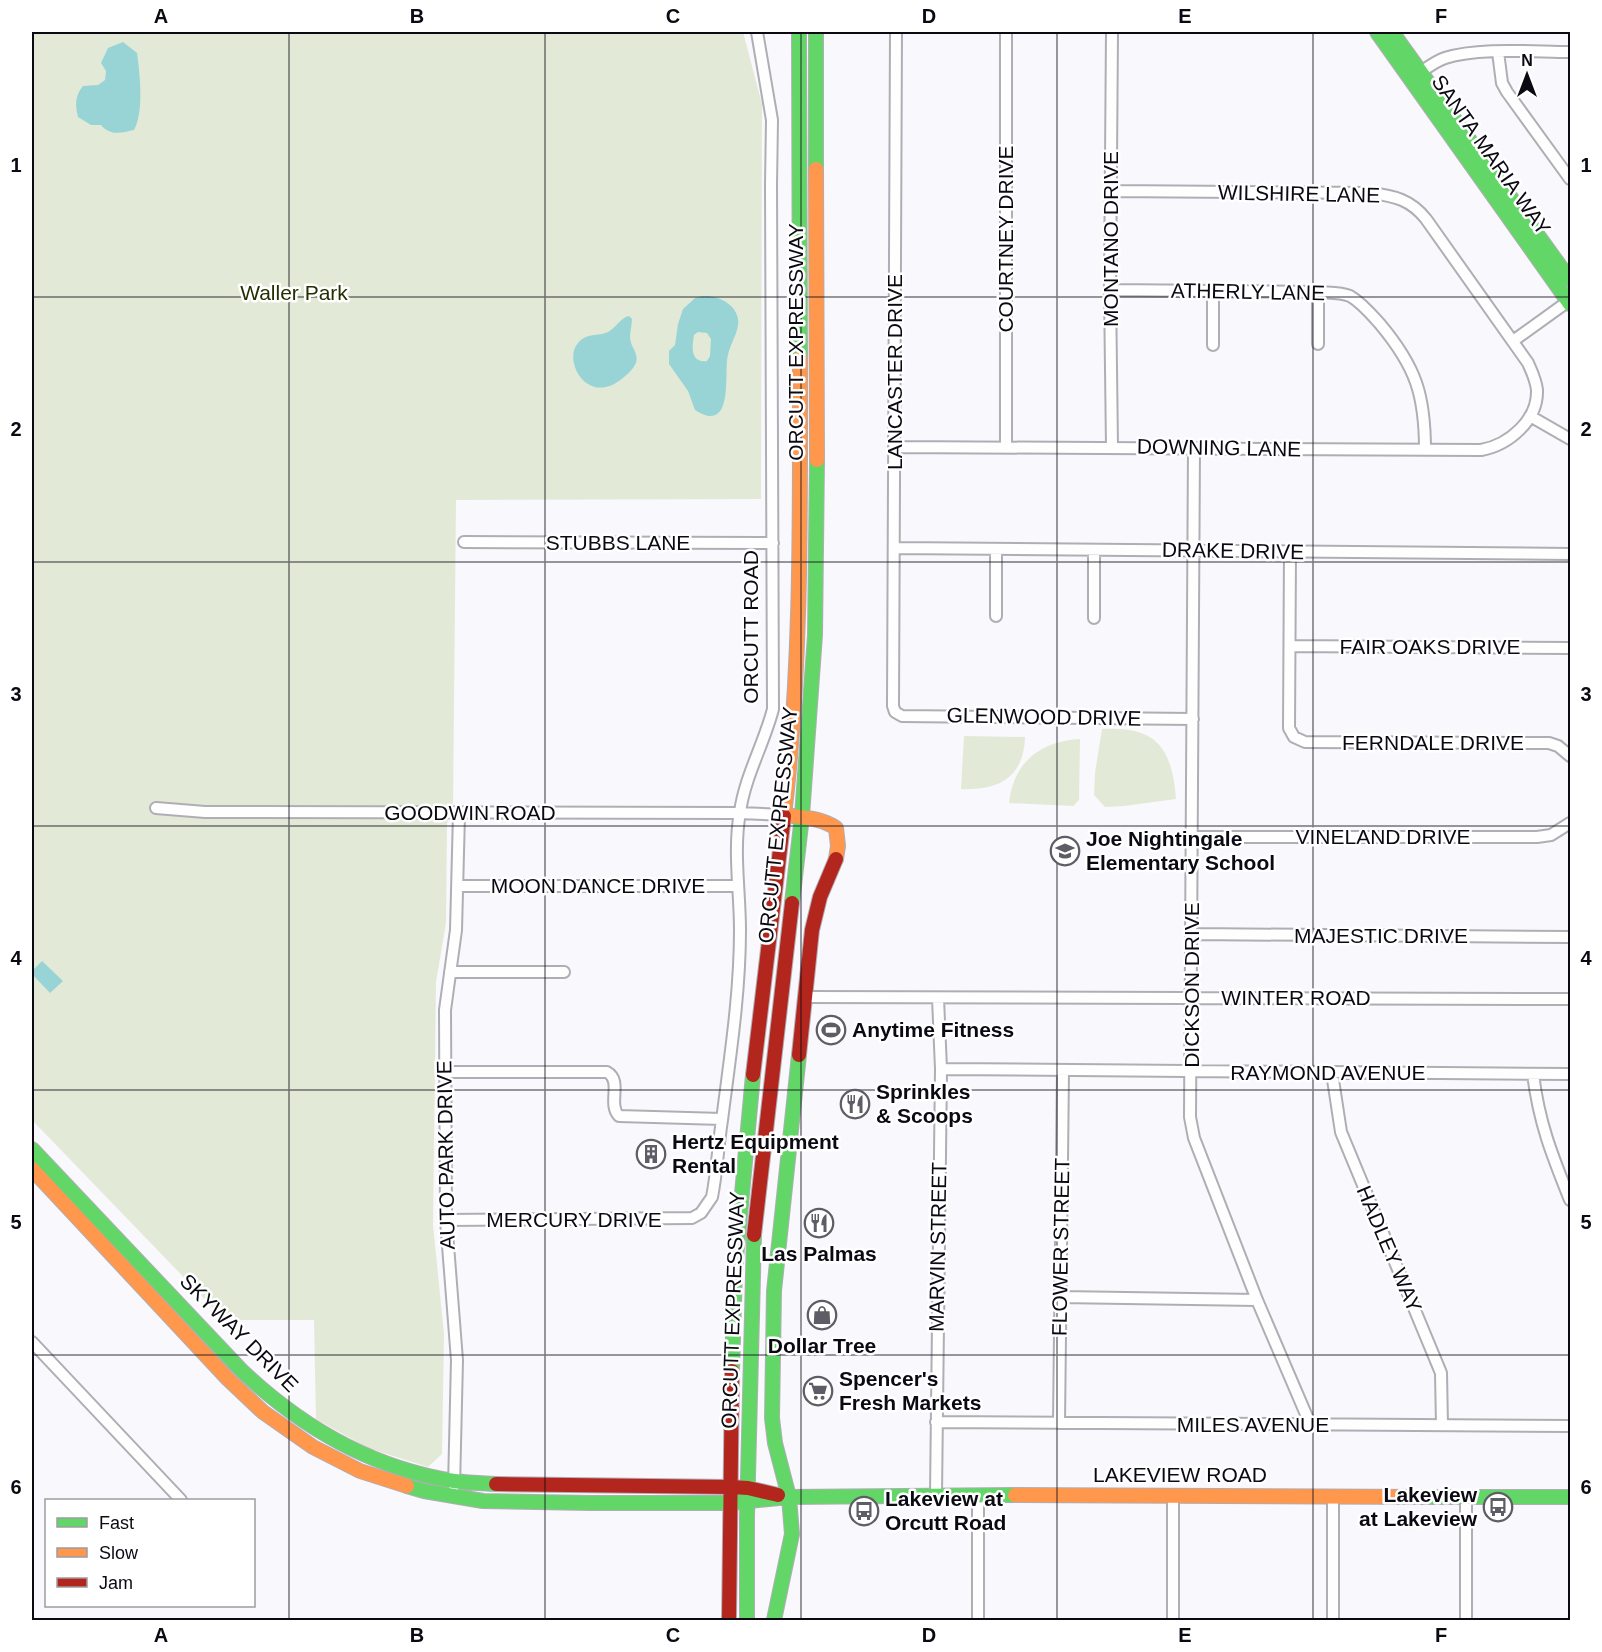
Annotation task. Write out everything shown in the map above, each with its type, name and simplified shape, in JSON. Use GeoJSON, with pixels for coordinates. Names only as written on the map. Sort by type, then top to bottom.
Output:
{"type":"FeatureCollection","features":[{"type":"Feature","properties":{"kind":"main road","name":"ORCUTT EXPRESSWAY"},"geometry":{"type":"LineString","coordinates":[[729,1620],[729,1503],[736,1258],[749,1111],[791,755],[798,621],[799,32]]}},
{"type":"Feature","properties":{"kind":"main road","name":"ORCUTT EXPRESSWAY"},"geometry":{"type":"LineString","coordinates":[[747,1620],[750,1338],[756,1212],[808,755],[815,611],[816,32]]}},
{"type":"Feature","properties":{"kind":"main road","name":"SANTA MARIA WAY"},"geometry":{"type":"LineString","coordinates":[[1377,32],[1570,301]]}},
{"type":"Feature","properties":{"kind":"main road","name":"SANTA MARIA WAY"},"geometry":{"type":"LineString","coordinates":[[1392,32],[1570,280]]}},
{"type":"Feature","properties":{"kind":"main road"},"geometry":{"type":"LineString","coordinates":[[774,1620],[792,1534],[789,1497],[775,1443],[772,1418],[774,1291],[812,930],[820,898],[838,854],[839,842],[836,828],[829,823],[802,816],[784,815]]}},
{"type":"Feature","properties":{"kind":"main road","name":"SKYWAY DRIVE"},"geometry":{"type":"LineString","coordinates":[[32,1149],[268,1396],[312,1428],[354,1451],[398,1467],[455,1481],[513,1485],[730,1487],[747,1495]]}},
{"type":"Feature","properties":{"kind":"main road","name":"SKYWAY DRIVE"},"geometry":{"type":"LineString","coordinates":[[32,1169],[228,1379],[263,1412],[313,1447],[360,1471],[424,1491],[483,1501],[729,1503],[747,1495]]}},
{"type":"Feature","properties":{"kind":"main road","name":"LAKEVIEW ROAD"},"geometry":{"type":"LineString","coordinates":[[747,1495],[789,1497],[936,1495],[1570,1497]]}},
{"type":"Feature","properties":{"kind":"street","name":"ORCUTT ROAD"},"geometry":{"type":"LineString","coordinates":[[701,1213],[712,1197],[728,1077],[738,976],[739,813],[744,791],[767,734],[773,709],[772,120],[757,32]]}},
{"type":"Feature","properties":{"kind":"street","name":"LANCASTER DRIVE"},"geometry":{"type":"LineString","coordinates":[[896,32],[893,706],[896,712]]}},
{"type":"Feature","properties":{"kind":"street","name":"COURTNEY DRIVE"},"geometry":{"type":"LineString","coordinates":[[1006,32],[1006,447]]}},
{"type":"Feature","properties":{"kind":"street","name":"MONTANO DRIVE"},"geometry":{"type":"LineString","coordinates":[[1112,32],[1110,290],[1112,447]]}},
{"type":"Feature","properties":{"kind":"street"},"geometry":{"type":"LineString","coordinates":[[1421,72],[1443,59],[1456,55],[1498,52],[1570,52]]}},
{"type":"Feature","properties":{"kind":"street"},"geometry":{"type":"LineString","coordinates":[[1498,52],[1502,83],[1507,92],[1570,179]]}},
{"type":"Feature","properties":{"kind":"street","name":"WILSHIRE LANE"},"geometry":{"type":"LineString","coordinates":[[1111,191],[1371,193],[1401,199],[1418,209],[1426,219],[1528,363],[1535,378],[1536,402],[1530,416]]}},
{"type":"Feature","properties":{"kind":"street","name":"ATHERLY LANE"},"geometry":{"type":"LineString","coordinates":[[1110,290],[1318,292],[1340,294],[1359,302],[1394,341],[1412,370],[1424,408],[1425,450]]}},
{"type":"Feature","properties":{"kind":"street"},"geometry":{"type":"LineString","coordinates":[[1213,291],[1213,345]]}},
{"type":"Feature","properties":{"kind":"street"},"geometry":{"type":"LineString","coordinates":[[1318,292],[1318,344]]}},
{"type":"Feature","properties":{"kind":"street"},"geometry":{"type":"LineString","coordinates":[[1513,341],[1570,301]]}},
{"type":"Feature","properties":{"kind":"street","name":"DOWNING LANE"},"geometry":{"type":"LineString","coordinates":[[894,447],[1481,450],[1494,448],[1514,435],[1530,416]]}},
{"type":"Feature","properties":{"kind":"street"},"geometry":{"type":"LineString","coordinates":[[1530,416],[1570,439]]}},
{"type":"Feature","properties":{"kind":"street","name":"DICKSON DRIVE"},"geometry":{"type":"LineString","coordinates":[[1194,448],[1190,1117],[1194,1138],[1257,1300],[1311,1426]]}},
{"type":"Feature","properties":{"kind":"street","name":"STUBBS LANE"},"geometry":{"type":"LineString","coordinates":[[464,542],[772,543]]}},
{"type":"Feature","properties":{"kind":"street","name":"DRAKE DRIVE"},"geometry":{"type":"LineString","coordinates":[[895,548],[1570,554]]}},
{"type":"Feature","properties":{"kind":"street"},"geometry":{"type":"LineString","coordinates":[[996,549],[996,616]]}},
{"type":"Feature","properties":{"kind":"street"},"geometry":{"type":"LineString","coordinates":[[1094,549],[1094,618]]}},
{"type":"Feature","properties":{"kind":"street"},"geometry":{"type":"LineString","coordinates":[[1290,551],[1290,646]]}},
{"type":"Feature","properties":{"kind":"street","name":"FAIR OAKS DRIVE"},"geometry":{"type":"LineString","coordinates":[[1290,646],[1570,648]]}},
{"type":"Feature","properties":{"kind":"street","name":"FERNDALE DRIVE"},"geometry":{"type":"LineString","coordinates":[[1290,646],[1289,728],[1294,737],[1305,742],[1549,744],[1558,746],[1570,756]]}},
{"type":"Feature","properties":{"kind":"street","name":"GLENWOOD DRIVE"},"geometry":{"type":"LineString","coordinates":[[896,712],[902,716],[1193,719]]}},
{"type":"Feature","properties":{"kind":"street","name":"GOODWIN ROAD"},"geometry":{"type":"LineString","coordinates":[[156,808],[206,812],[784,815]]}},
{"type":"Feature","properties":{"kind":"street","name":"AUTO PARK DRIVE"},"geometry":{"type":"LineString","coordinates":[[454,1497],[457,1360],[446,1220],[445,1011],[456,930],[459,814]]}},
{"type":"Feature","properties":{"kind":"street","name":"VINELAND DRIVE"},"geometry":{"type":"LineString","coordinates":[[1192,837],[1537,837],[1551,835],[1570,823]]}},
{"type":"Feature","properties":{"kind":"street","name":"MOON DANCE DRIVE"},"geometry":{"type":"LineString","coordinates":[[458,886],[738,886]]}},
{"type":"Feature","properties":{"kind":"street","name":"MAJESTIC DRIVE"},"geometry":{"type":"LineString","coordinates":[[1192,934],[1570,937]]}},
{"type":"Feature","properties":{"kind":"street"},"geometry":{"type":"LineString","coordinates":[[450,972],[564,972]]}},
{"type":"Feature","properties":{"kind":"street","name":"WINTER ROAD"},"geometry":{"type":"LineString","coordinates":[[805,997],[1570,999]]}},
{"type":"Feature","properties":{"kind":"street","name":"MARVIN STREET"},"geometry":{"type":"LineString","coordinates":[[936,1495],[941,1069],[938,998]]}},
{"type":"Feature","properties":{"kind":"street","name":"RAYMOND AVENUE"},"geometry":{"type":"LineString","coordinates":[[941,1069],[1570,1074]]}},
{"type":"Feature","properties":{"kind":"street","name":"FLOWER STREET"},"geometry":{"type":"LineString","coordinates":[[1059,1423],[1063,1071]]}},
{"type":"Feature","properties":{"kind":"street"},"geometry":{"type":"LineString","coordinates":[[445,1072],[607,1072],[612,1075],[614,1081],[614,1110],[619,1116],[722,1119]]}},
{"type":"Feature","properties":{"kind":"street","name":"HADLEY WAY"},"geometry":{"type":"LineString","coordinates":[[1332,1072],[1341,1132],[1441,1373],[1442,1425]]}},
{"type":"Feature","properties":{"kind":"street"},"geometry":{"type":"LineString","coordinates":[[1533,1074],[1539,1118],[1570,1200]]}},
{"type":"Feature","properties":{"kind":"street","name":"MERCURY DRIVE"},"geometry":{"type":"LineString","coordinates":[[446,1220],[673,1220],[692,1218],[701,1213]]}},
{"type":"Feature","properties":{"kind":"street"},"geometry":{"type":"LineString","coordinates":[[1060,1297],[1257,1300]]}},
{"type":"Feature","properties":{"kind":"street"},"geometry":{"type":"LineString","coordinates":[[32,1342],[180,1499]]}},
{"type":"Feature","properties":{"kind":"street","name":"MILES AVENUE"},"geometry":{"type":"LineString","coordinates":[[936,1422],[1570,1426]]}},
{"type":"Feature","properties":{"kind":"street"},"geometry":{"type":"LineString","coordinates":[[978,1496],[978,1620]]}},
{"type":"Feature","properties":{"kind":"street"},"geometry":{"type":"LineString","coordinates":[[1173,1496],[1173,1620]]}},
{"type":"Feature","properties":{"kind":"street"},"geometry":{"type":"LineString","coordinates":[[1333,1497],[1333,1620]]}},
{"type":"Feature","properties":{"kind":"street"},"geometry":{"type":"LineString","coordinates":[[1466,1497],[1466,1620]]}},
{"type":"Feature","properties":{"kind":"green space","name":"Waller Park"},"geometry":{"type":"Polygon","coordinates":[[[32,32],[743,32],[762,104],[761,499],[456,500],[453,806],[447,823],[446,923],[436,982],[433,1225],[444,1334],[442,1454],[428,1467],[368,1448],[316,1419],[314,1320],[225,1320],[32,1120],[32,32]]]}},
{"type":"Feature","properties":{"kind":"green space"},"geometry":{"type":"Polygon","coordinates":[[[1102,729],[1136,731],[1158,743],[1170,766],[1176,799],[1105,807],[1094,795],[1102,729]]]}},
{"type":"Feature","properties":{"kind":"green space"},"geometry":{"type":"Polygon","coordinates":[[[964,736],[1025,737],[1024,751],[1014,772],[1007,779],[987,787],[961,789],[964,736]]]}},
{"type":"Feature","properties":{"kind":"green space"},"geometry":{"type":"Polygon","coordinates":[[[1080,739],[1079,800],[1073,806],[1009,803],[1016,776],[1031,757],[1053,744],[1080,739]]]}},
{"type":"Feature","properties":{"kind":"water"},"geometry":{"type":"Polygon","coordinates":[[[123,42],[137,53],[140,103],[134,130],[116,133],[108,131],[101,125],[91,125],[78,117],[76,101],[83,86],[98,85],[105,80],[106,71],[101,63],[108,48],[123,42]]]}},
{"type":"Feature","properties":{"kind":"water"},"geometry":{"type":"Polygon","coordinates":[[[710,296],[717,298],[729,304],[737,315],[737,330],[728,357],[724,402],[721,410],[715,415],[707,416],[695,410],[688,391],[669,364],[669,351],[675,345],[683,309],[695,298],[710,296]],[[698,332],[694,335],[693,353],[701,361],[707,361],[710,356],[711,339],[707,333],[698,332]]]}},
{"type":"Feature","properties":{"kind":"water"},"geometry":{"type":"Polygon","coordinates":[[[629,316],[632,319],[630,337],[636,356],[635,365],[631,371],[611,385],[599,388],[589,385],[576,370],[573,360],[578,343],[589,336],[608,332],[629,316]]]}},
{"type":"Feature","properties":{"kind":"water"},"geometry":{"type":"Polygon","coordinates":[[[42,961],[63,981],[50,993],[32,974],[32,971],[42,961]]]}},
{"type":"Feature","properties":{"kind":"traffic: fast"},"geometry":{"type":"LineString","coordinates":[[799,32],[800,358]]}},
{"type":"Feature","properties":{"kind":"traffic: fast"},"geometry":{"type":"LineString","coordinates":[[816,32],[816,169]]}},
{"type":"Feature","properties":{"kind":"traffic: fast"},"geometry":{"type":"LineString","coordinates":[[1377,32],[1570,304]]}},
{"type":"Feature","properties":{"kind":"traffic: fast"},"geometry":{"type":"LineString","coordinates":[[1392,32],[1570,280]]}},
{"type":"Feature","properties":{"kind":"traffic: fast"},"geometry":{"type":"LineString","coordinates":[[792,903],[802,816],[815,635],[817,460]]}},
{"type":"Feature","properties":{"kind":"traffic: fast"},"geometry":{"type":"LineString","coordinates":[[774,1620],[792,1534],[789,1497],[775,1443],[772,1418],[774,1291],[799,1055]]}},
{"type":"Feature","properties":{"kind":"traffic: fast"},"geometry":{"type":"LineString","coordinates":[[732,1371],[735,1269],[753,1075]]}},
{"type":"Feature","properties":{"kind":"traffic: fast"},"geometry":{"type":"LineString","coordinates":[[32,1149],[241,1370],[288,1410],[339,1442],[394,1466],[454,1481],[496,1484]]}},
{"type":"Feature","properties":{"kind":"traffic: fast"},"geometry":{"type":"LineString","coordinates":[[747,1620],[747,1517],[754,1235]]}},
{"type":"Feature","properties":{"kind":"traffic: fast"},"geometry":{"type":"LineString","coordinates":[[407,1486],[483,1501],[589,1503],[729,1503],[789,1497],[1015,1495]]}},
{"type":"Feature","properties":{"kind":"traffic: fast"},"geometry":{"type":"LineString","coordinates":[[1423,1497],[1570,1497]]}},
{"type":"Feature","properties":{"kind":"traffic: slow"},"geometry":{"type":"LineString","coordinates":[[816,169],[817,460]]}},
{"type":"Feature","properties":{"kind":"traffic: slow"},"geometry":{"type":"LineString","coordinates":[[784,816],[797,645],[800,358]]}},
{"type":"Feature","properties":{"kind":"traffic: slow"},"geometry":{"type":"LineString","coordinates":[[793,816],[821,821],[836,828],[838,846],[836,859]]}},
{"type":"Feature","properties":{"kind":"traffic: slow"},"geometry":{"type":"LineString","coordinates":[[32,1169],[228,1379],[263,1412],[313,1447],[360,1471],[407,1486]]}},
{"type":"Feature","properties":{"kind":"traffic: slow"},"geometry":{"type":"LineString","coordinates":[[1015,1495],[1423,1497]]}},
{"type":"Feature","properties":{"kind":"traffic: jam"},"geometry":{"type":"LineString","coordinates":[[753,1075],[784,816]]}},
{"type":"Feature","properties":{"kind":"traffic: jam"},"geometry":{"type":"LineString","coordinates":[[799,1055],[812,930],[820,897],[836,859]]}},
{"type":"Feature","properties":{"kind":"traffic: jam"},"geometry":{"type":"LineString","coordinates":[[754,1235],[792,903]]}},
{"type":"Feature","properties":{"kind":"traffic: jam"},"geometry":{"type":"LineString","coordinates":[[729,1620],[732,1371]]}},
{"type":"Feature","properties":{"kind":"traffic: jam"},"geometry":{"type":"LineString","coordinates":[[496,1484],[730,1487],[748,1488],[778,1495]]}},
{"type":"Feature","properties":{"kind":"place","name":"Joe Nightingale Elementary School"},"geometry":{"type":"Point","coordinates":[1065,851]}},
{"type":"Feature","properties":{"kind":"place","name":"Anytime Fitness"},"geometry":{"type":"Point","coordinates":[831,1030]}},
{"type":"Feature","properties":{"kind":"place","name":"Sprinkles & Scoops"},"geometry":{"type":"Point","coordinates":[855,1104]}},
{"type":"Feature","properties":{"kind":"place","name":"Hertz Equipment Rental"},"geometry":{"type":"Point","coordinates":[651,1154]}},
{"type":"Feature","properties":{"kind":"place","name":"Las Palmas"},"geometry":{"type":"Point","coordinates":[819,1223]}},
{"type":"Feature","properties":{"kind":"place","name":"Dollar Tree"},"geometry":{"type":"Point","coordinates":[822,1315]}},
{"type":"Feature","properties":{"kind":"place","name":"Spencer's Fresh Markets"},"geometry":{"type":"Point","coordinates":[818,1391]}},
{"type":"Feature","properties":{"kind":"place","name":"Lakeview at Lakeview"},"geometry":{"type":"Point","coordinates":[1498,1507]}},
{"type":"Feature","properties":{"kind":"place","name":"Lakeview at Orcutt Road"},"geometry":{"type":"Point","coordinates":[864,1511]}}]}
